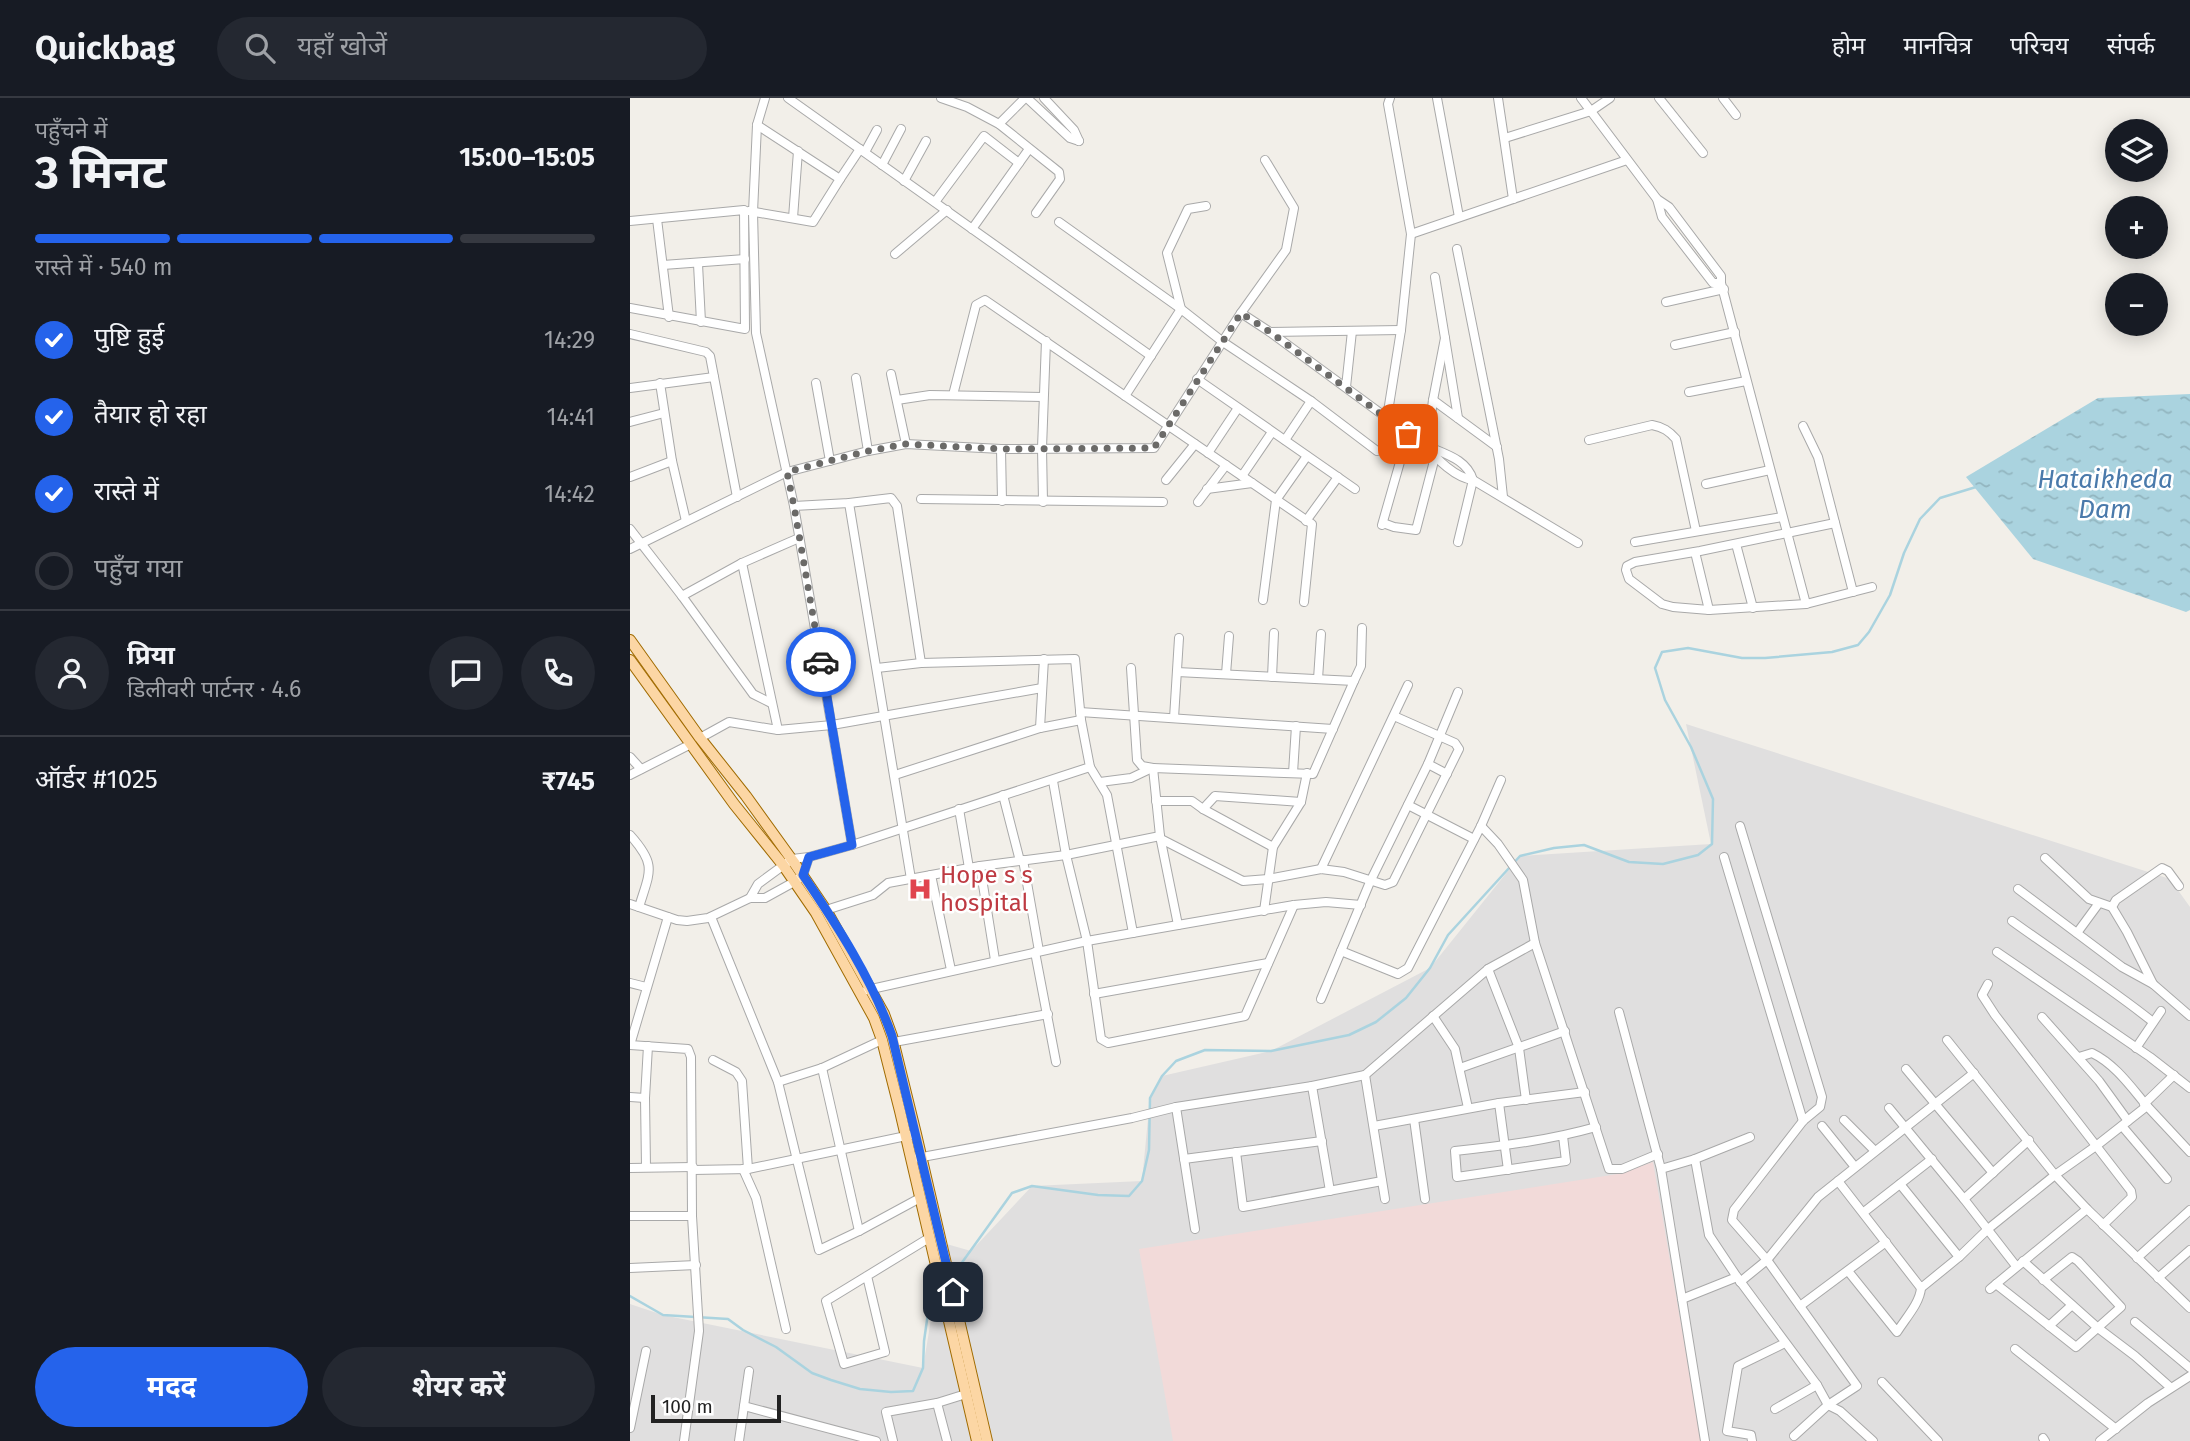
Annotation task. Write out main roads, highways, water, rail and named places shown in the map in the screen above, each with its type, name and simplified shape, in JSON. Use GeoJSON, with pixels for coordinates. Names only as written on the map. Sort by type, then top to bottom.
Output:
{"type":"FeatureCollection","features":[{"type":"Feature","properties":{"kind":"main road"},"geometry":{"type":"LineString","coordinates":[[630,640],[696,741]]}},
{"type":"Feature","properties":{"kind":"main road"},"geometry":{"type":"LineString","coordinates":[[630,660],[696,741],[746,796],[816,913],[884,1014],[894,1042],[896,1077]]}},
{"type":"Feature","properties":{"kind":"main road"},"geometry":{"type":"LineString","coordinates":[[798,879],[826,910],[866,990],[896,1077],[987,1441]]}},
{"type":"Feature","properties":{"kind":"main road"},"geometry":{"type":"LineString","coordinates":[[916,1158],[920,1198],[929,1238],[939,1256]]}},
{"type":"Feature","properties":{"kind":"main road"},"geometry":{"type":"LineString","coordinates":[[953,1313],[966,1394],[977,1441]]}},
{"type":"Feature","properties":{"kind":"water","name":"Hataikheda Dam"},"geometry":{"type":"Polygon","coordinates":[[[2190,394],[2190,610],[2186,612],[2033,559],[1966,477],[2098,398],[2190,394]]]}},
{"type":"Feature","properties":{"kind":"waterway"},"geometry":{"type":"LineString","coordinates":[[953,1275],[1012,1193],[1032,1186],[1098,1195],[1129,1196],[1142,1181],[1149,1150],[1150,1098],[1162,1076],[1176,1061],[1205,1050],[1271,1051],[1349,1035],[1376,1022],[1406,998],[1430,968],[1448,935],[1520,856],[1554,848],[1584,845],[1629,862],[1663,864],[1698,855],[1712,844],[1713,799],[1691,747],[1665,700],[1655,668],[1662,652],[1688,648],[1742,658],[1765,658],[1832,652],[1858,645],[1869,632],[1890,595],[1904,553],[1920,519],[1940,498],[1976,487]]}},
{"type":"Feature","properties":{"kind":"waterway"},"geometry":{"type":"LineString","coordinates":[[630,1296],[663,1315],[728,1319],[776,1347],[812,1373],[860,1389],[891,1392],[913,1391],[923,1368],[929,1306],[938,1294]]}},
{"type":"Feature","properties":{"kind":"place","name":"Hope s s hospital"},"geometry":{"type":"Point","coordinates":[920,889]}}]}
